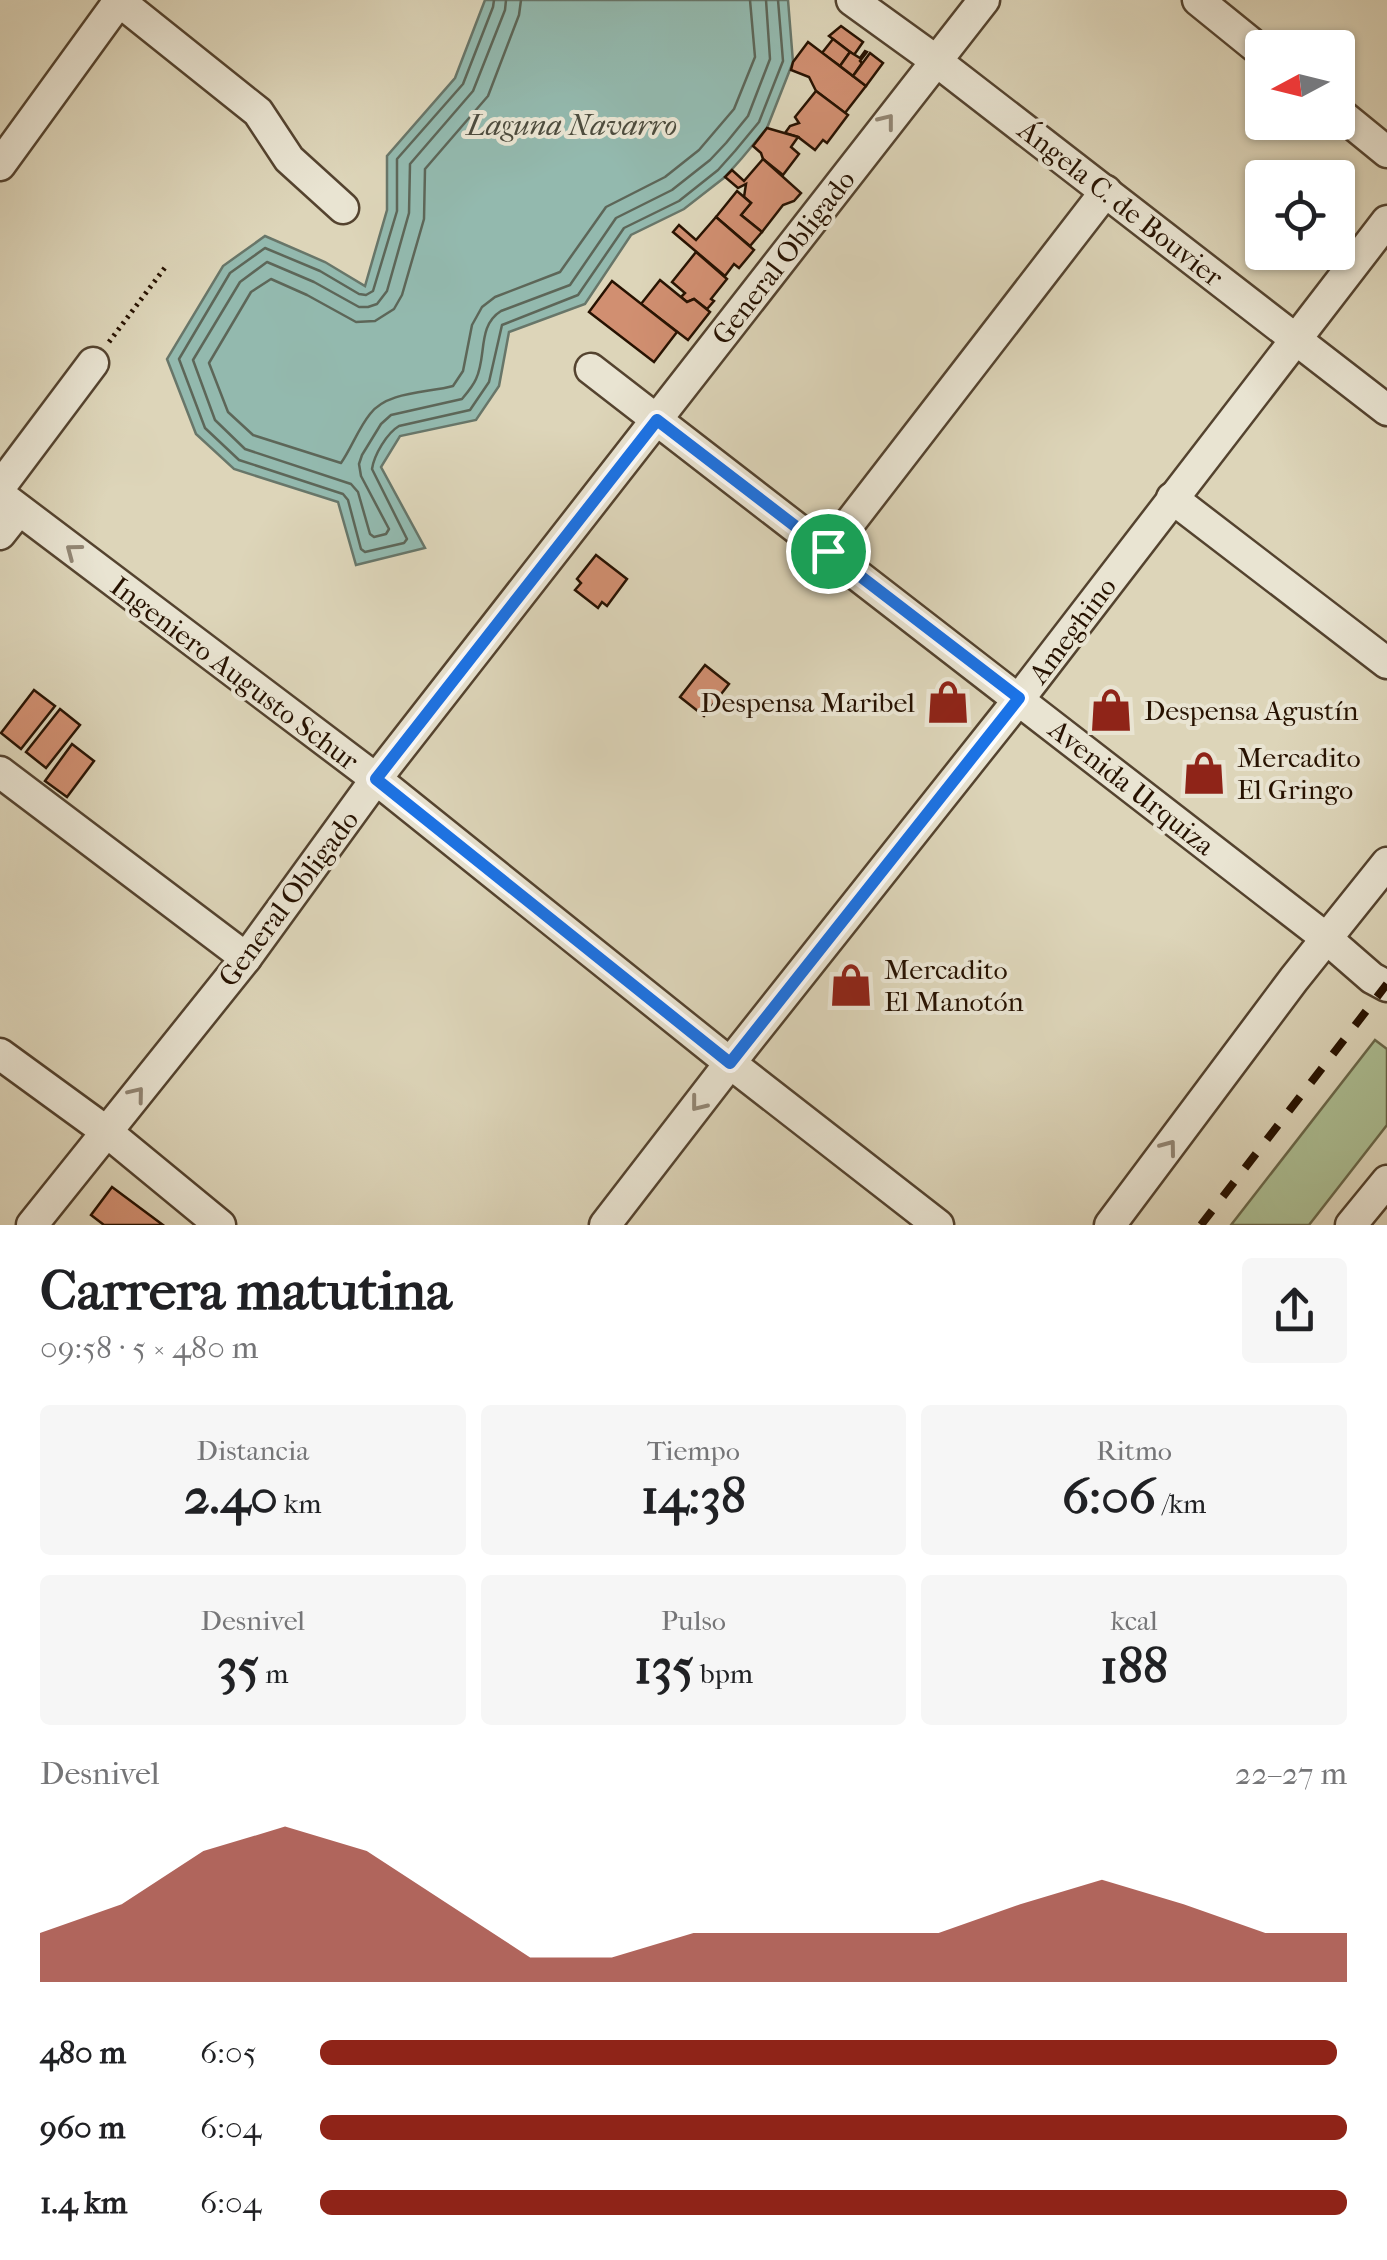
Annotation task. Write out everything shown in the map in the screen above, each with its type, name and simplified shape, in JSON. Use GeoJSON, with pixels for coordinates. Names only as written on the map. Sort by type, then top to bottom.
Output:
{"type":"FeatureCollection","features":[{"type":"Feature","properties":{"kind":"street","name":"Ángela C. de Bouvier"},"geometry":{"type":"LineString","coordinates":[[852,0],[1387,410]]}},
{"type":"Feature","properties":{"kind":"street","name":"General Obligado"},"geometry":{"type":"LineString","coordinates":[[32,1225],[246,958],[376,779],[984,0]]}},
{"type":"Feature","properties":{"kind":"street"},"geometry":{"type":"LineString","coordinates":[[1198,0],[1245,38]]}},
{"type":"Feature","properties":{"kind":"street"},"geometry":{"type":"LineString","coordinates":[[0,165],[119,1],[258,112],[289,158],[343,208]]}},
{"type":"Feature","properties":{"kind":"street"},"geometry":{"type":"LineString","coordinates":[[1355,126],[1387,152]]}},
{"type":"Feature","properties":{"kind":"street"},"geometry":{"type":"LineString","coordinates":[[828,551],[1106,191]]}},
{"type":"Feature","properties":{"kind":"street","name":"Ameghino"},"geometry":{"type":"LineString","coordinates":[[605,1225],[1019,698],[1387,220]]}},
{"type":"Feature","properties":{"kind":"street"},"geometry":{"type":"LineString","coordinates":[[5,507],[93,363]]}},
{"type":"Feature","properties":{"kind":"street","name":"Avenida Urquiza"},"geometry":{"type":"LineString","coordinates":[[591,368],[1387,986]]}},
{"type":"Feature","properties":{"kind":"street"},"geometry":{"type":"LineString","coordinates":[[1172,498],[1387,663]]}},
{"type":"Feature","properties":{"kind":"street","name":"Ingeniero Augusto Schur"},"geometry":{"type":"LineString","coordinates":[[5,507],[376,779],[938,1225]]}},
{"type":"Feature","properties":{"kind":"street"},"geometry":{"type":"LineString","coordinates":[[0,772],[246,958]]}},
{"type":"Feature","properties":{"kind":"street"},"geometry":{"type":"LineString","coordinates":[[1110,1225],[1294,979],[1387,863]]}},
{"type":"Feature","properties":{"kind":"street"},"geometry":{"type":"LineString","coordinates":[[0,1054],[107,1132],[220,1225]]}},
{"type":"Feature","properties":{"kind":"street"},"geometry":{"type":"LineString","coordinates":[[1352,1225],[1387,1182]]}},
{"type":"Feature","properties":{"kind":"path"},"geometry":{"type":"LineString","coordinates":[[93,363],[168,265]]}},
{"type":"Feature","properties":{"kind":"green space"},"geometry":{"type":"Polygon","coordinates":[[[1375,1040],[1387,1049],[1387,1125],[1309,1225],[1231,1225],[1375,1040]]]}},
{"type":"Feature","properties":{"kind":"water","name":"Laguna Navarro"},"geometry":{"type":"Polygon","coordinates":[[[485,0],[788,0],[793,62],[767,128],[725,177],[684,209],[631,235],[585,304],[509,332],[499,386],[476,420],[400,436],[381,467],[425,548],[356,565],[338,502],[234,469],[196,434],[167,359],[223,266],[265,236],[325,262],[365,286],[387,210],[387,156],[455,78],[485,0]]]}},
{"type":"Feature","properties":{"kind":"building"},"geometry":{"type":"Polygon","coordinates":[[[841,26],[863,42],[854,55],[829,36],[841,26]]]}},
{"type":"Feature","properties":{"kind":"building"},"geometry":{"type":"Polygon","coordinates":[[[833,39],[850,52],[840,66],[822,53],[833,39]]]}},
{"type":"Feature","properties":{"kind":"building"},"geometry":{"type":"Polygon","coordinates":[[[808,42],[866,86],[845,113],[816,91],[809,77],[791,70],[808,42]]]}},
{"type":"Feature","properties":{"kind":"building"},"geometry":{"type":"Polygon","coordinates":[[[865,51],[853,76],[840,66],[850,52],[860,58],[865,51]]]}},
{"type":"Feature","properties":{"kind":"building"},"geometry":{"type":"Polygon","coordinates":[[[870,53],[883,63],[866,86],[853,76],[870,53]]]}},
{"type":"Feature","properties":{"kind":"building"},"geometry":{"type":"Polygon","coordinates":[[[816,91],[848,115],[827,143],[823,140],[815,150],[785,133],[799,123],[795,117],[816,91]]]}},
{"type":"Feature","properties":{"kind":"building"},"geometry":{"type":"Polygon","coordinates":[[[767,128],[798,137],[791,147],[799,154],[783,175],[753,146],[767,128]]]}},
{"type":"Feature","properties":{"kind":"building"},"geometry":{"type":"Polygon","coordinates":[[[763,159],[801,193],[783,205],[762,232],[741,215],[751,203],[744,197],[746,184],[738,188],[725,177],[732,170],[744,181],[763,159]]]}},
{"type":"Feature","properties":{"kind":"building"},"geometry":{"type":"Polygon","coordinates":[[[737,191],[751,203],[741,215],[762,232],[750,246],[716,217],[737,191]]]}},
{"type":"Feature","properties":{"kind":"building"},"geometry":{"type":"Polygon","coordinates":[[[716,217],[754,250],[739,268],[734,264],[725,276],[673,232],[679,225],[696,240],[716,217]]]}},
{"type":"Feature","properties":{"kind":"building"},"geometry":{"type":"Polygon","coordinates":[[[696,252],[727,279],[707,309],[694,299],[687,302],[681,297],[685,293],[672,282],[696,252]]]}},
{"type":"Feature","properties":{"kind":"building"},"geometry":{"type":"Polygon","coordinates":[[[660,280],[687,302],[694,299],[710,312],[688,340],[641,304],[660,280]]]}},
{"type":"Feature","properties":{"kind":"building"},"geometry":{"type":"Polygon","coordinates":[[[612,281],[677,332],[654,362],[589,312],[612,281]]]}},
{"type":"Feature","properties":{"kind":"building"},"geometry":{"type":"Polygon","coordinates":[[[596,555],[627,579],[607,606],[602,602],[598,608],[575,590],[581,583],[577,579],[596,555]]]}},
{"type":"Feature","properties":{"kind":"building"},"geometry":{"type":"Polygon","coordinates":[[[705,665],[729,684],[704,716],[680,697],[705,665]]]}},
{"type":"Feature","properties":{"kind":"building"},"geometry":{"type":"Polygon","coordinates":[[[34,690],[55,706],[21,749],[1,733],[34,690]]]}},
{"type":"Feature","properties":{"kind":"building"},"geometry":{"type":"Polygon","coordinates":[[[60,709],[80,725],[46,768],[26,752],[60,709]]]}},
{"type":"Feature","properties":{"kind":"building"},"geometry":{"type":"Polygon","coordinates":[[[72,744],[94,761],[67,797],[45,781],[72,744]]]}},
{"type":"Feature","properties":{"kind":"building"},"geometry":{"type":"Polygon","coordinates":[[[112,1187],[163,1225],[104,1225],[91,1215],[112,1187]]]}},
{"type":"Feature","properties":{"kind":"railway"},"geometry":{"type":"LineString","coordinates":[[1201,1225],[1387,984]]}},
{"type":"Feature","properties":{"kind":"place","name":"Despensa Maribel"},"geometry":{"type":"Point","coordinates":[948,702]}},
{"type":"Feature","properties":{"kind":"place","name":"Despensa Agustín"},"geometry":{"type":"Point","coordinates":[1111,710]}},
{"type":"Feature","properties":{"kind":"place","name":"Mercadito El Gringo"},"geometry":{"type":"Point","coordinates":[1204,773]}},
{"type":"Feature","properties":{"kind":"place","name":"Mercadito El Manotón"},"geometry":{"type":"Point","coordinates":[851,985]}},
{"type":"Feature","properties":{"kind":"route"},"geometry":{"type":"LineString","coordinates":[[657,420],[828,551],[1019,698],[730,1063],[376,779],[657,420]]}}]}
